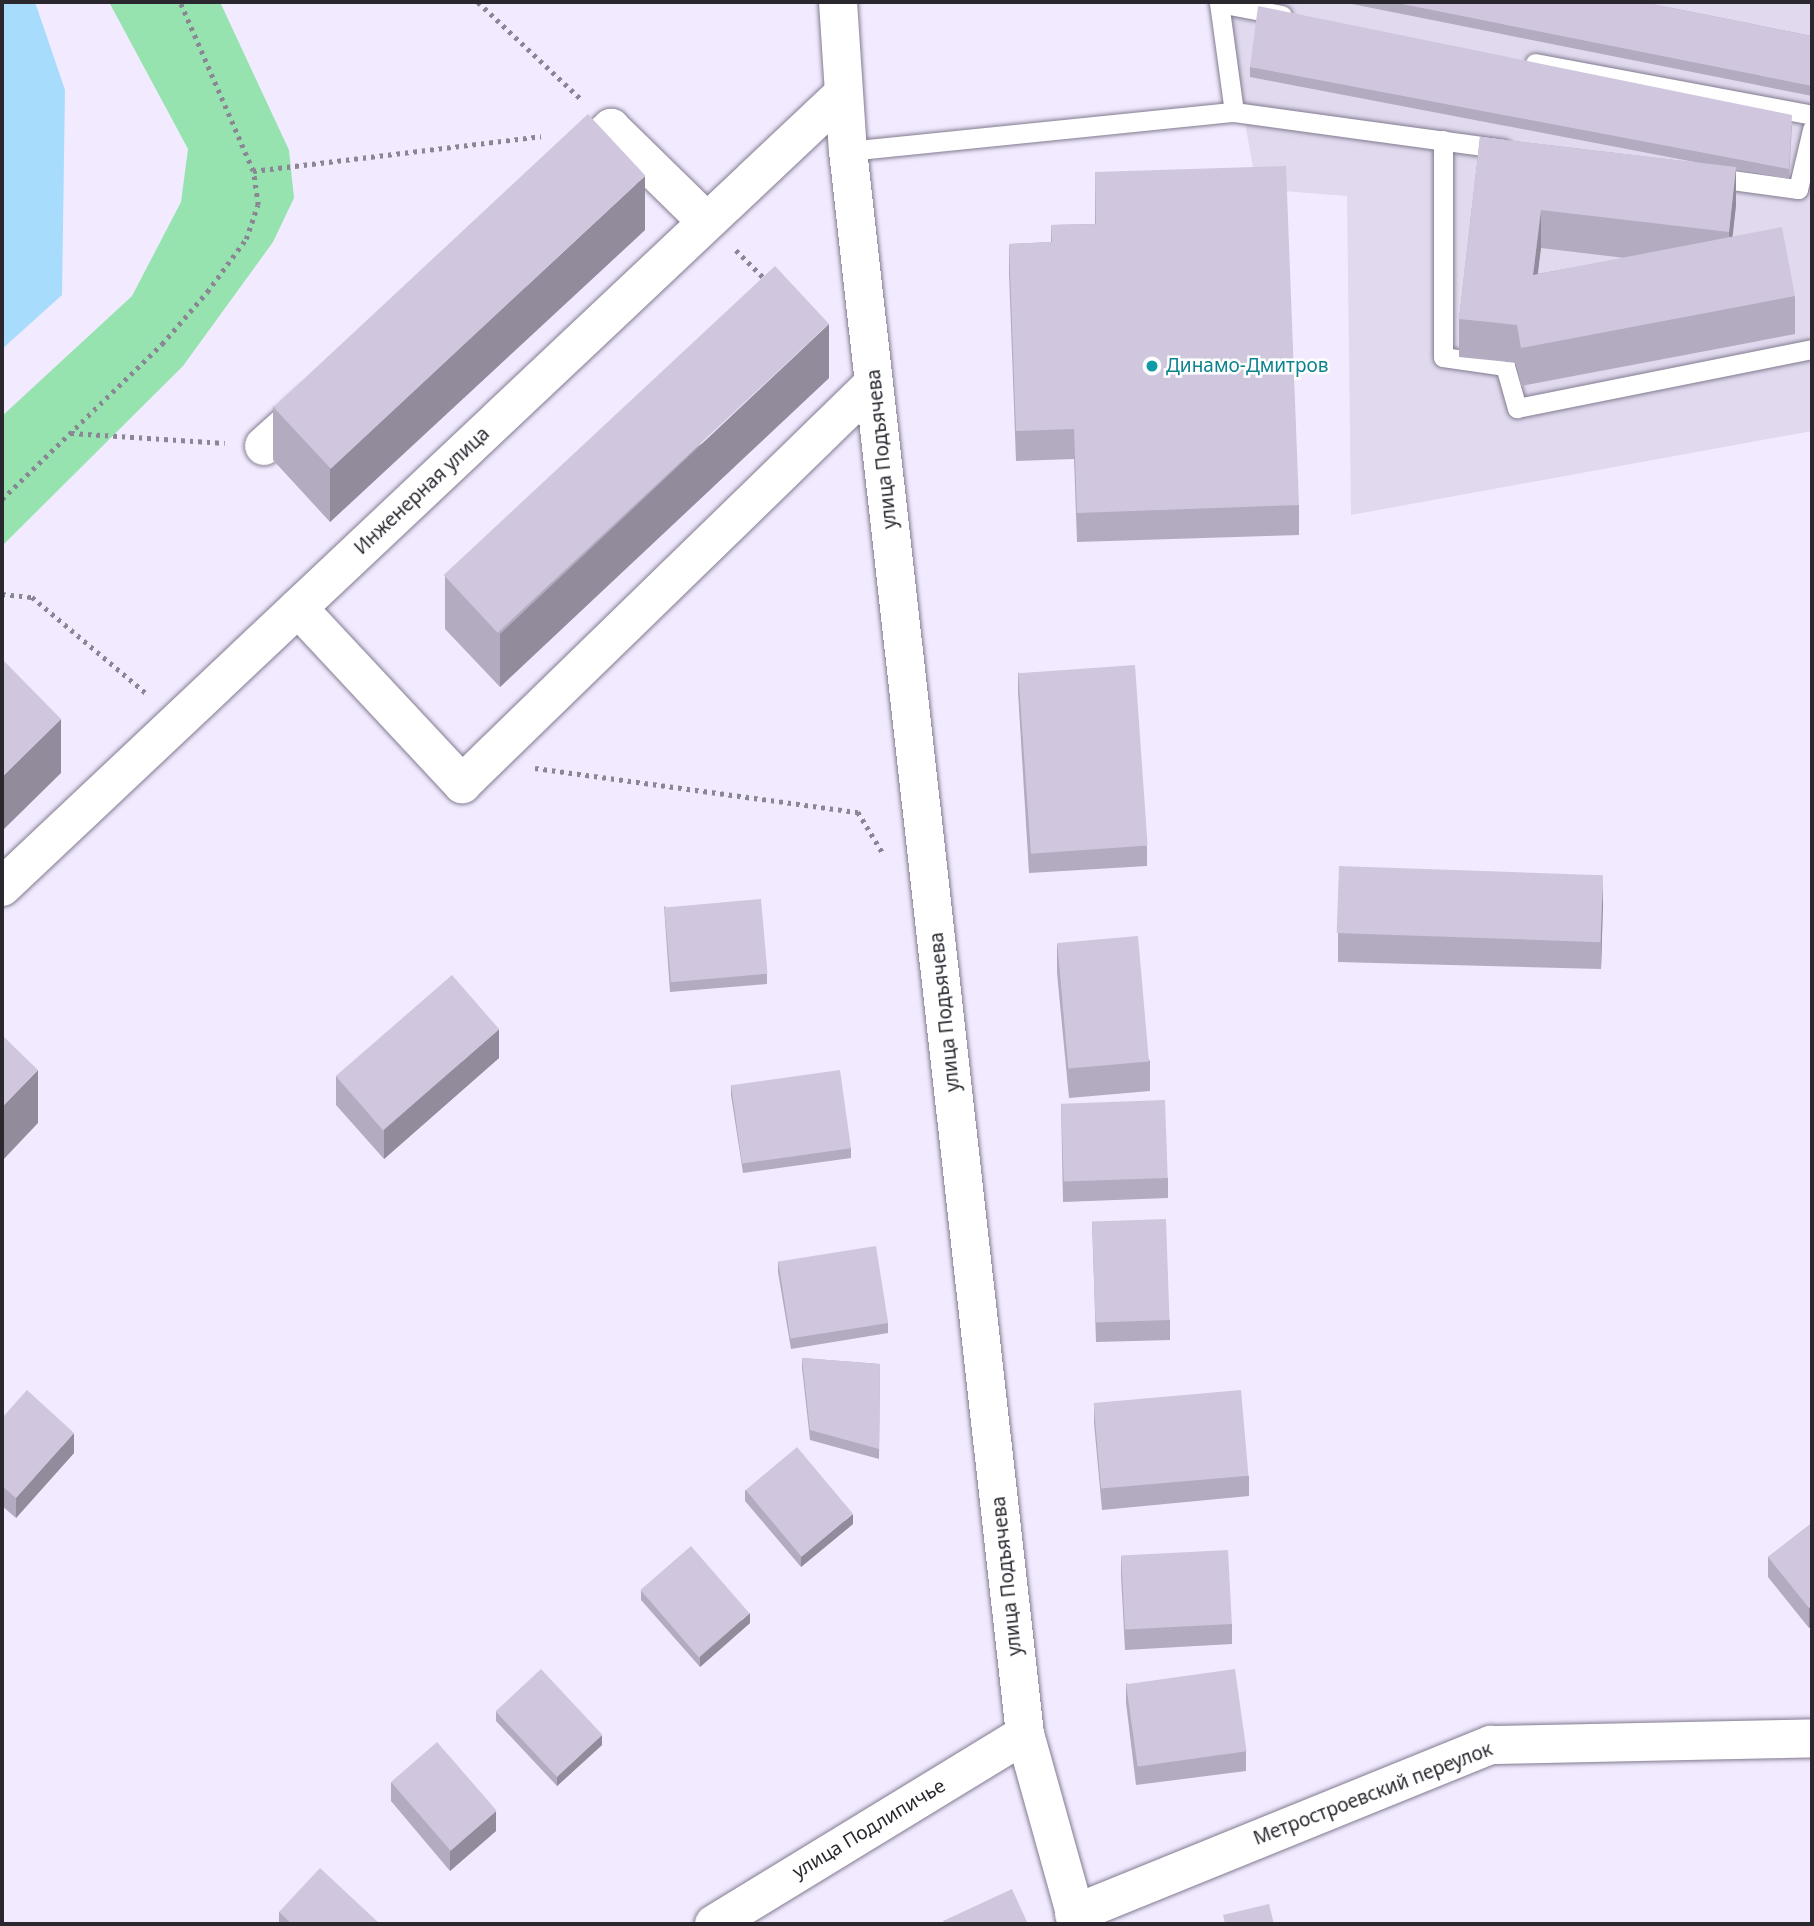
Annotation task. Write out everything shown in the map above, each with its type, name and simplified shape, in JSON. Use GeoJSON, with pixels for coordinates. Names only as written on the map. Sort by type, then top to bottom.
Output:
{"type":"FeatureCollection","features":[{"type":"Feature","properties":{"kind":"street","name":"улица Подъячева"},"geometry":{"type":"LineString","coordinates":[[838,2],[842,94],[848,151],[1025,1734],[1076,1919]]}},
{"type":"Feature","properties":{"kind":"street","name":"Инженерная улица"},"geometry":{"type":"LineString","coordinates":[[2,887],[842,94]]}},
{"type":"Feature","properties":{"kind":"street"},"geometry":{"type":"LineString","coordinates":[[540,193],[611,128],[707,222]]}},
{"type":"Feature","properties":{"kind":"street"},"geometry":{"type":"LineString","coordinates":[[264,446],[336,381]]}},
{"type":"Feature","properties":{"kind":"street"},"geometry":{"type":"LineString","coordinates":[[298,608],[462,783],[874,383]]}},
{"type":"Feature","properties":{"kind":"street","name":"улица Подлипичье"},"geometry":{"type":"LineString","coordinates":[[714,1924],[1025,1734]]}},
{"type":"Feature","properties":{"kind":"street","name":"Метростроевский переулок"},"geometry":{"type":"LineString","coordinates":[[1076,1919],[1491,1745],[1812,1738]]}},
{"type":"Feature","properties":{"kind":"lane"},"geometry":{"type":"LineString","coordinates":[[1234,112],[1219,3],[1300,19]]}},
{"type":"Feature","properties":{"kind":"lane"},"geometry":{"type":"LineString","coordinates":[[1516,60],[1812,116]]}},
{"type":"Feature","properties":{"kind":"lane"},"geometry":{"type":"LineString","coordinates":[[848,151],[1234,112],[1525,152]]}},
{"type":"Feature","properties":{"kind":"lane"},"geometry":{"type":"LineString","coordinates":[[1689,174],[1798,189],[1812,130]]}},
{"type":"Feature","properties":{"kind":"lane"},"geometry":{"type":"LineString","coordinates":[[1443,140],[1443,357],[1505,366],[1517,408],[1812,349]]}},
{"type":"Feature","properties":{"kind":"path"},"geometry":{"type":"LineString","coordinates":[[2,499],[162,344],[246,239],[258,205],[253,171],[180,2]]}},
{"type":"Feature","properties":{"kind":"path"},"geometry":{"type":"LineString","coordinates":[[478,2],[611,128]]}},
{"type":"Feature","properties":{"kind":"path"},"geometry":{"type":"LineString","coordinates":[[253,171],[611,128]]}},
{"type":"Feature","properties":{"kind":"path"},"geometry":{"type":"LineString","coordinates":[[707,222],[776,288]]}},
{"type":"Feature","properties":{"kind":"path"},"geometry":{"type":"LineString","coordinates":[[71,433],[264,446]]}},
{"type":"Feature","properties":{"kind":"path"},"geometry":{"type":"LineString","coordinates":[[2,594],[32,597],[179,720]]}},
{"type":"Feature","properties":{"kind":"path"},"geometry":{"type":"LineString","coordinates":[[485,762],[858,812],[886,858]]}},
{"type":"Feature","properties":{"kind":"shaded area"},"geometry":{"type":"Polygon","coordinates":[[[1223,2],[1812,2],[1812,431],[1351,515],[1347,196],[1257,189],[1223,2]]]}},
{"type":"Feature","properties":{"kind":"green space"},"geometry":{"type":"Polygon","coordinates":[[[109,2],[220,2],[289,150],[294,198],[273,242],[183,366],[2,546],[2,416],[132,296],[181,202],[188,149],[109,2]]]}},
{"type":"Feature","properties":{"kind":"water"},"geometry":{"type":"Polygon","coordinates":[[[2,2],[35,2],[65,90],[62,295],[2,349],[2,2]]]}},
{"type":"Feature","properties":{"kind":"building"},"geometry":{"type":"Polygon","coordinates":[[[1392,2],[1642,2],[1812,36],[1812,86],[1392,2]]]}},
{"type":"Feature","properties":{"kind":"building"},"geometry":{"type":"Polygon","coordinates":[[[1258,6],[1792,115],[1789,169],[1250,67],[1258,6]]]}},
{"type":"Feature","properties":{"kind":"building"},"geometry":{"type":"Polygon","coordinates":[[[588,114],[645,175],[331,469],[274,407],[588,114]]]}},
{"type":"Feature","properties":{"kind":"building"},"geometry":{"type":"Polygon","coordinates":[[[1480,137],[1736,167],[1729,232],[1541,210],[1533,275],[1782,227],[1795,296],[1521,348],[1517,325],[1459,319],[1480,137]]]}},
{"type":"Feature","properties":{"kind":"building","name":"Динамо-Дмитров"},"geometry":{"type":"Polygon","coordinates":[[[1286,166],[1299,505],[1077,513],[1074,429],[1016,431],[1009,244],[1052,242],[1051,225],[1096,224],[1095,172],[1286,166]]]}},
{"type":"Feature","properties":{"kind":"building"},"geometry":{"type":"Polygon","coordinates":[[[775,266],[829,324],[498,633],[444,575],[775,266]]]}},
{"type":"Feature","properties":{"kind":"building"},"geometry":{"type":"Polygon","coordinates":[[[4,661],[61,719],[2,777],[2,663],[4,661]]]}},
{"type":"Feature","properties":{"kind":"building"},"geometry":{"type":"Polygon","coordinates":[[[1135,665],[1148,846],[1031,854],[1018,673],[1135,665]]]}},
{"type":"Feature","properties":{"kind":"building"},"geometry":{"type":"Polygon","coordinates":[[[1339,866],[1603,875],[1601,942],[1337,933],[1339,866]]]}},
{"type":"Feature","properties":{"kind":"building"},"geometry":{"type":"Polygon","coordinates":[[[761,899],[768,974],[671,982],[664,907],[761,899]]]}},
{"type":"Feature","properties":{"kind":"building"},"geometry":{"type":"Polygon","coordinates":[[[1138,936],[1149,1062],[1068,1069],[1057,943],[1138,936]]]}},
{"type":"Feature","properties":{"kind":"building"},"geometry":{"type":"Polygon","coordinates":[[[452,975],[499,1029],[383,1130],[336,1076],[452,975]]]}},
{"type":"Feature","properties":{"kind":"building"},"geometry":{"type":"Polygon","coordinates":[[[2,1035],[38,1070],[2,1107],[2,1035]]]}},
{"type":"Feature","properties":{"kind":"building"},"geometry":{"type":"Polygon","coordinates":[[[840,1070],[851,1148],[742,1164],[731,1085],[840,1070]]]}},
{"type":"Feature","properties":{"kind":"building"},"geometry":{"type":"Polygon","coordinates":[[[1165,1100],[1168,1178],[1064,1182],[1061,1104],[1165,1100]]]}},
{"type":"Feature","properties":{"kind":"building"},"geometry":{"type":"Polygon","coordinates":[[[1166,1219],[1170,1320],[1096,1323],[1092,1222],[1166,1219]]]}},
{"type":"Feature","properties":{"kind":"building"},"geometry":{"type":"Polygon","coordinates":[[[876,1246],[888,1323],[790,1339],[778,1261],[876,1246]]]}},
{"type":"Feature","properties":{"kind":"building"},"geometry":{"type":"Polygon","coordinates":[[[802,1358],[880,1364],[879,1449],[810,1430],[802,1358]]]}},
{"type":"Feature","properties":{"kind":"building"},"geometry":{"type":"Polygon","coordinates":[[[27,1390],[74,1433],[16,1498],[2,1486],[2,1418],[27,1390]]]}},
{"type":"Feature","properties":{"kind":"building"},"geometry":{"type":"Polygon","coordinates":[[[1241,1390],[1248,1476],[1101,1489],[1094,1403],[1241,1390]]]}},
{"type":"Feature","properties":{"kind":"building"},"geometry":{"type":"Polygon","coordinates":[[[797,1447],[853,1514],[802,1557],[746,1490],[797,1447]]]}},
{"type":"Feature","properties":{"kind":"building"},"geometry":{"type":"Polygon","coordinates":[[[1812,1523],[1812,1605],[1809,1608],[1768,1557],[1812,1523]]]}},
{"type":"Feature","properties":{"kind":"building"},"geometry":{"type":"Polygon","coordinates":[[[691,1546],[749,1613],[699,1657],[640,1590],[691,1546]]]}},
{"type":"Feature","properties":{"kind":"building"},"geometry":{"type":"Polygon","coordinates":[[[1228,1550],[1232,1624],[1125,1629],[1121,1556],[1228,1550]]]}},
{"type":"Feature","properties":{"kind":"building"},"geometry":{"type":"Polygon","coordinates":[[[541,1669],[602,1735],[557,1777],[496,1711],[541,1669]]]}},
{"type":"Feature","properties":{"kind":"building"},"geometry":{"type":"Polygon","coordinates":[[[1235,1669],[1247,1751],[1138,1767],[1126,1684],[1235,1669]]]}},
{"type":"Feature","properties":{"kind":"building"},"geometry":{"type":"Polygon","coordinates":[[[437,1742],[497,1811],[451,1851],[391,1782],[437,1742]]]}},
{"type":"Feature","properties":{"kind":"building"},"geometry":{"type":"Polygon","coordinates":[[[320,1868],[380,1924],[292,1924],[279,1912],[320,1868]]]}},
{"type":"Feature","properties":{"kind":"building"},"geometry":{"type":"Polygon","coordinates":[[[1012,1889],[1028,1924],[944,1924],[943,1921],[1012,1889]]]}},
{"type":"Feature","properties":{"kind":"building"},"geometry":{"type":"Polygon","coordinates":[[[1269,1904],[1274,1924],[1225,1924],[1223,1915],[1269,1904]]]}},
{"type":"Feature","properties":{"kind":"place","name":"Динамо-Дмитров"},"geometry":{"type":"Point","coordinates":[1152,366]}}]}
